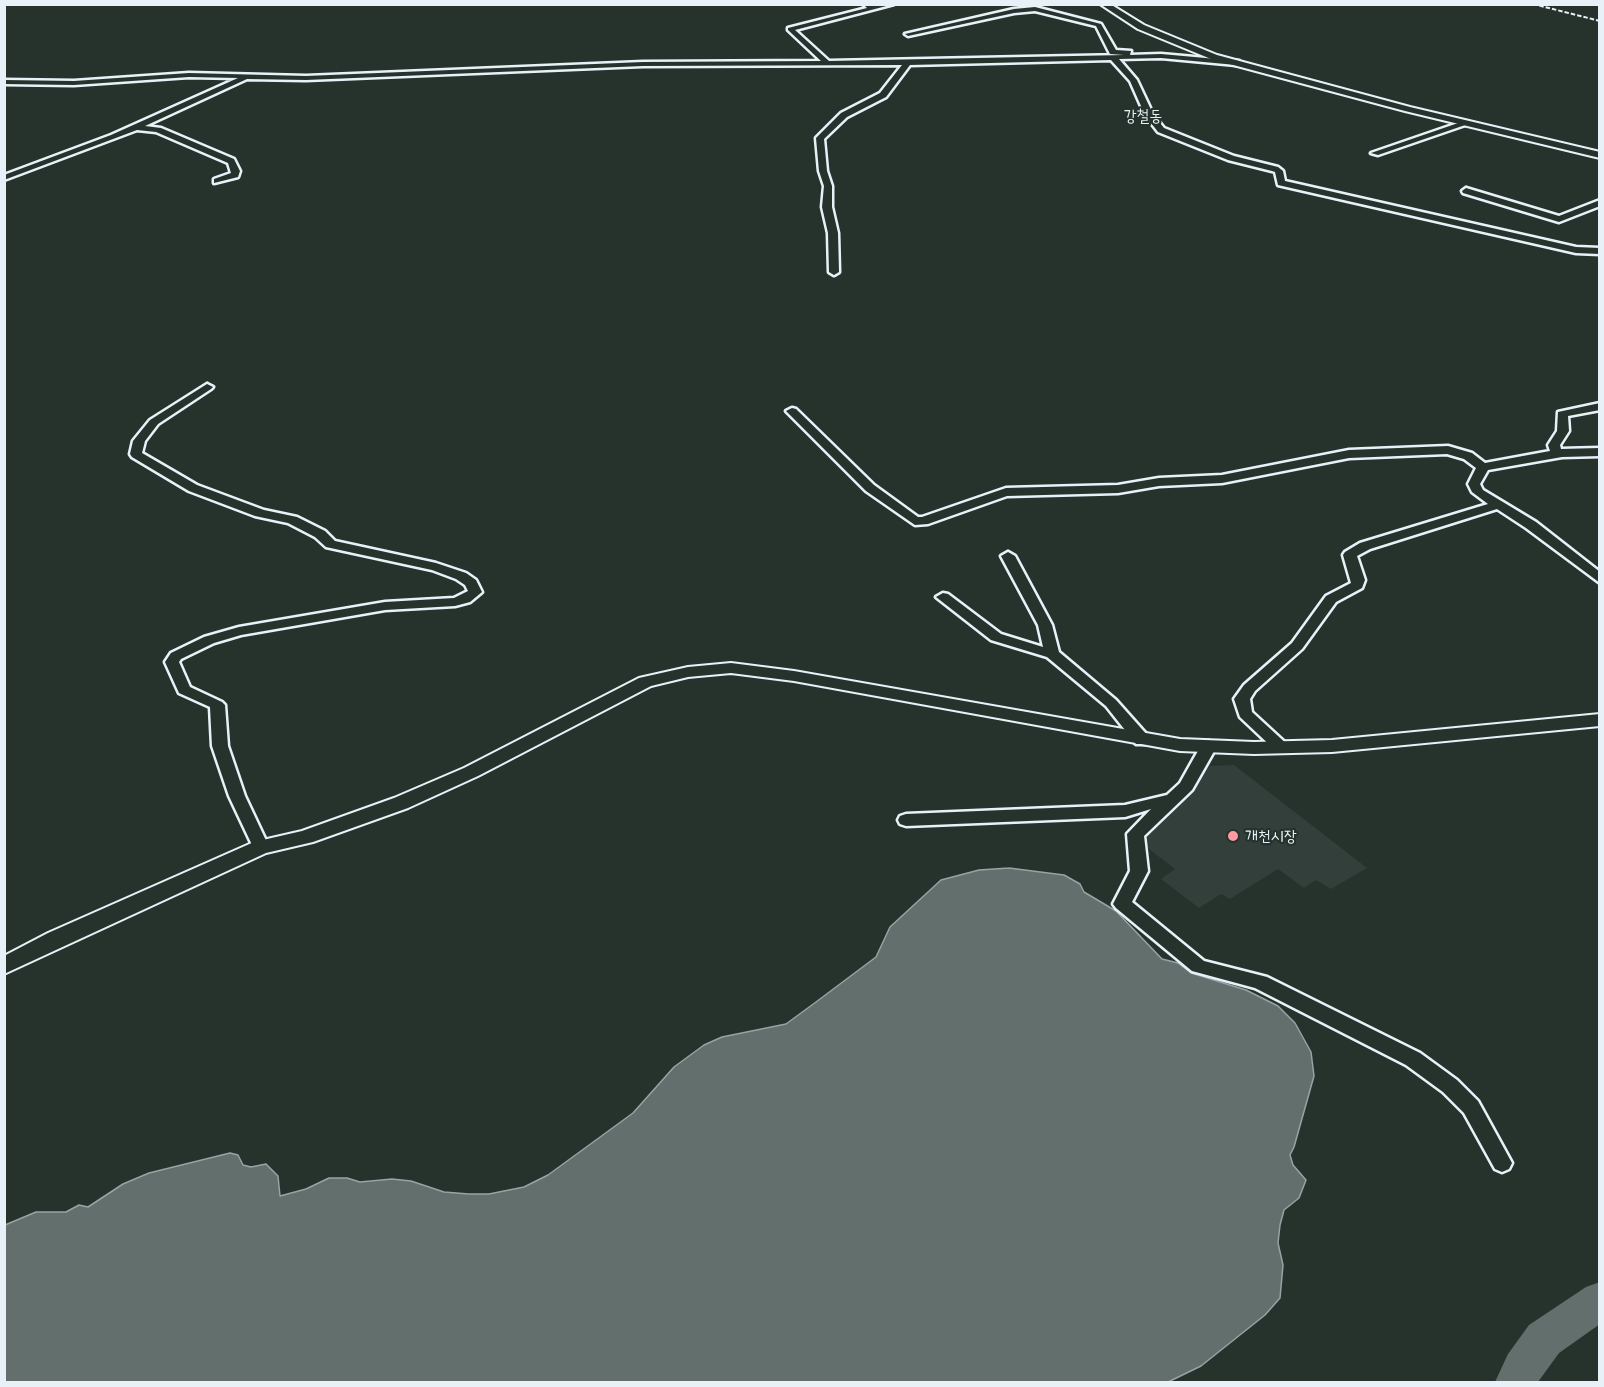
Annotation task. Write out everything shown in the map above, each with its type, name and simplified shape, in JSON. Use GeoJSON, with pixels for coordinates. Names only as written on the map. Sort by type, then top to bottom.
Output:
{"type":"FeatureCollection","features":[{"type":"Feature","properties":{"kind":"street"},"geometry":{"type":"LineString","coordinates":[[826,62],[790,29],[869,6],[891,4]]}},
{"type":"Feature","properties":{"kind":"street"},"geometry":{"type":"LineString","coordinates":[[1104,4],[1124,19],[1154,33],[1236,63],[1599,155]]}},
{"type":"Feature","properties":{"kind":"street"},"geometry":{"type":"LineString","coordinates":[[908,34],[1014,11],[1035,9],[1099,25],[1113,52],[1236,63]]}},
{"type":"Feature","properties":{"kind":"street"},"geometry":{"type":"LineString","coordinates":[[4,82],[74,83],[165,75],[306,78],[643,64],[908,63],[1161,56]]}},
{"type":"Feature","properties":{"kind":"street"},"geometry":{"type":"LineString","coordinates":[[1114,58],[1133,80],[1149,115],[1161,130],[1231,158],[1275,169],[1279,171],[1281,183],[1576,250],[1599,251]]}},
{"type":"Feature","properties":{"kind":"street"},"geometry":{"type":"LineString","coordinates":[[834,272],[833,233],[827,207],[828,186],[823,171],[820,138],[844,115],[883,96],[908,63]]}},
{"type":"Feature","properties":{"kind":"street"},"geometry":{"type":"LineString","coordinates":[[4,178],[136,127],[246,77]]}},
{"type":"Feature","properties":{"kind":"street"},"geometry":{"type":"LineString","coordinates":[[1375,153],[1467,123]]}},
{"type":"Feature","properties":{"kind":"street"},"geometry":{"type":"LineString","coordinates":[[136,127],[158,130],[231,161],[236,171],[235,175],[217,181]]}},
{"type":"Feature","properties":{"kind":"street"},"geometry":{"type":"LineString","coordinates":[[1466,191],[1559,219],[1599,203]]}},
{"type":"Feature","properties":{"kind":"street"},"geometry":{"type":"LineString","coordinates":[[207,387],[154,422],[139,441],[136,454],[194,489],[260,513],[292,520],[320,534],[331,544],[436,567],[461,576],[471,583],[475,592],[455,602],[385,606],[239,631],[209,640],[176,656],[172,662],[184,690],[217,705],[220,746],[237,796],[261,847]]}},
{"type":"Feature","properties":{"kind":"street"},"geometry":{"type":"LineString","coordinates":[[1557,454],[1554,445],[1563,431],[1562,414],[1599,406]]}},
{"type":"Feature","properties":{"kind":"street"},"geometry":{"type":"LineString","coordinates":[[792,411],[870,488],[915,520],[923,521],[1006,492],[1118,489],[1159,482],[1222,479],[1349,454],[1448,450],[1468,456],[1483,467],[1557,454],[1599,452]]}},
{"type":"Feature","properties":{"kind":"street"},"geometry":{"type":"LineString","coordinates":[[1483,467],[1474,484],[1478,492],[1531,525],[1599,579]]}},
{"type":"Feature","properties":{"kind":"street"},"geometry":{"type":"LineString","coordinates":[[1282,747],[1245,714],[1242,699],[1249,688],[1298,646],[1331,599],[1357,585],[1358,580],[1350,555],[1365,546],[1498,505]]}},
{"type":"Feature","properties":{"kind":"street"},"geometry":{"type":"LineString","coordinates":[[1008,556],[1045,626],[1052,654]]}},
{"type":"Feature","properties":{"kind":"street"},"geometry":{"type":"LineString","coordinates":[[943,597],[996,637],[1052,654],[1111,703],[1142,740]]}},
{"type":"Feature","properties":{"kind":"street"},"geometry":{"type":"LineString","coordinates":[[4,966],[56,939],[261,847],[329,830],[421,795],[645,682],[712,668],[731,668],[794,676],[1142,740],[1209,746],[1282,747],[1373,743],[1599,720]]}},
{"type":"Feature","properties":{"kind":"street"},"geometry":{"type":"LineString","coordinates":[[1209,746],[1186,786],[1135,834],[1139,871],[1122,904],[1198,966],[1260,982],[1413,1059],[1450,1086],[1471,1107],[1502,1163]]}},
{"type":"Feature","properties":{"kind":"street"},"geometry":{"type":"LineString","coordinates":[[906,820],[1125,811],[1171,799]]}},
{"type":"Feature","properties":{"kind":"shaded area","name":"개천시장"},"geometry":{"type":"Polygon","coordinates":[[[1234,765],[1367,868],[1331,889],[1316,880],[1304,888],[1278,869],[1230,899],[1221,894],[1199,908],[1161,879],[1175,869],[1140,842],[1138,833],[1210,766],[1234,765]]]}},
{"type":"Feature","properties":{"kind":"shaded area"},"geometry":{"type":"Polygon","coordinates":[[[1009,868],[1064,875],[1080,884],[1084,892],[1116,911],[1162,959],[1178,963],[1191,973],[1246,990],[1278,1006],[1295,1023],[1311,1052],[1314,1076],[1290,1155],[1293,1165],[1306,1180],[1299,1198],[1284,1210],[1280,1225],[1278,1243],[1283,1265],[1280,1298],[1265,1315],[1201,1366],[1168,1382],[5,1382],[5,1225],[36,1212],[66,1212],[79,1205],[88,1207],[123,1184],[149,1173],[230,1153],[238,1155],[243,1165],[251,1167],[266,1164],[278,1176],[280,1196],[306,1189],[329,1178],[347,1178],[360,1182],[392,1179],[411,1181],[444,1192],[469,1194],[489,1194],[524,1187],[548,1175],[633,1113],[674,1067],[704,1045],[722,1037],[786,1024],[816,1002],[876,957],[890,927],[941,880],[979,870],[1009,868]]]}},
{"type":"Feature","properties":{"kind":"waterway"},"geometry":{"type":"LineString","coordinates":[[1516,1382],[1544,1339],[1600,1300]]}},
{"type":"Feature","properties":{"kind":"railway"},"geometry":{"type":"LineString","coordinates":[[1533,4],[1600,21]]}},
{"type":"Feature","properties":{"kind":"place","name":"개천시장"},"geometry":{"type":"Point","coordinates":[1233,836]}},
{"type":"Feature","properties":{"kind":"district","name":"강철동"},"geometry":{"type":"Point","coordinates":[1143,116]}}]}
